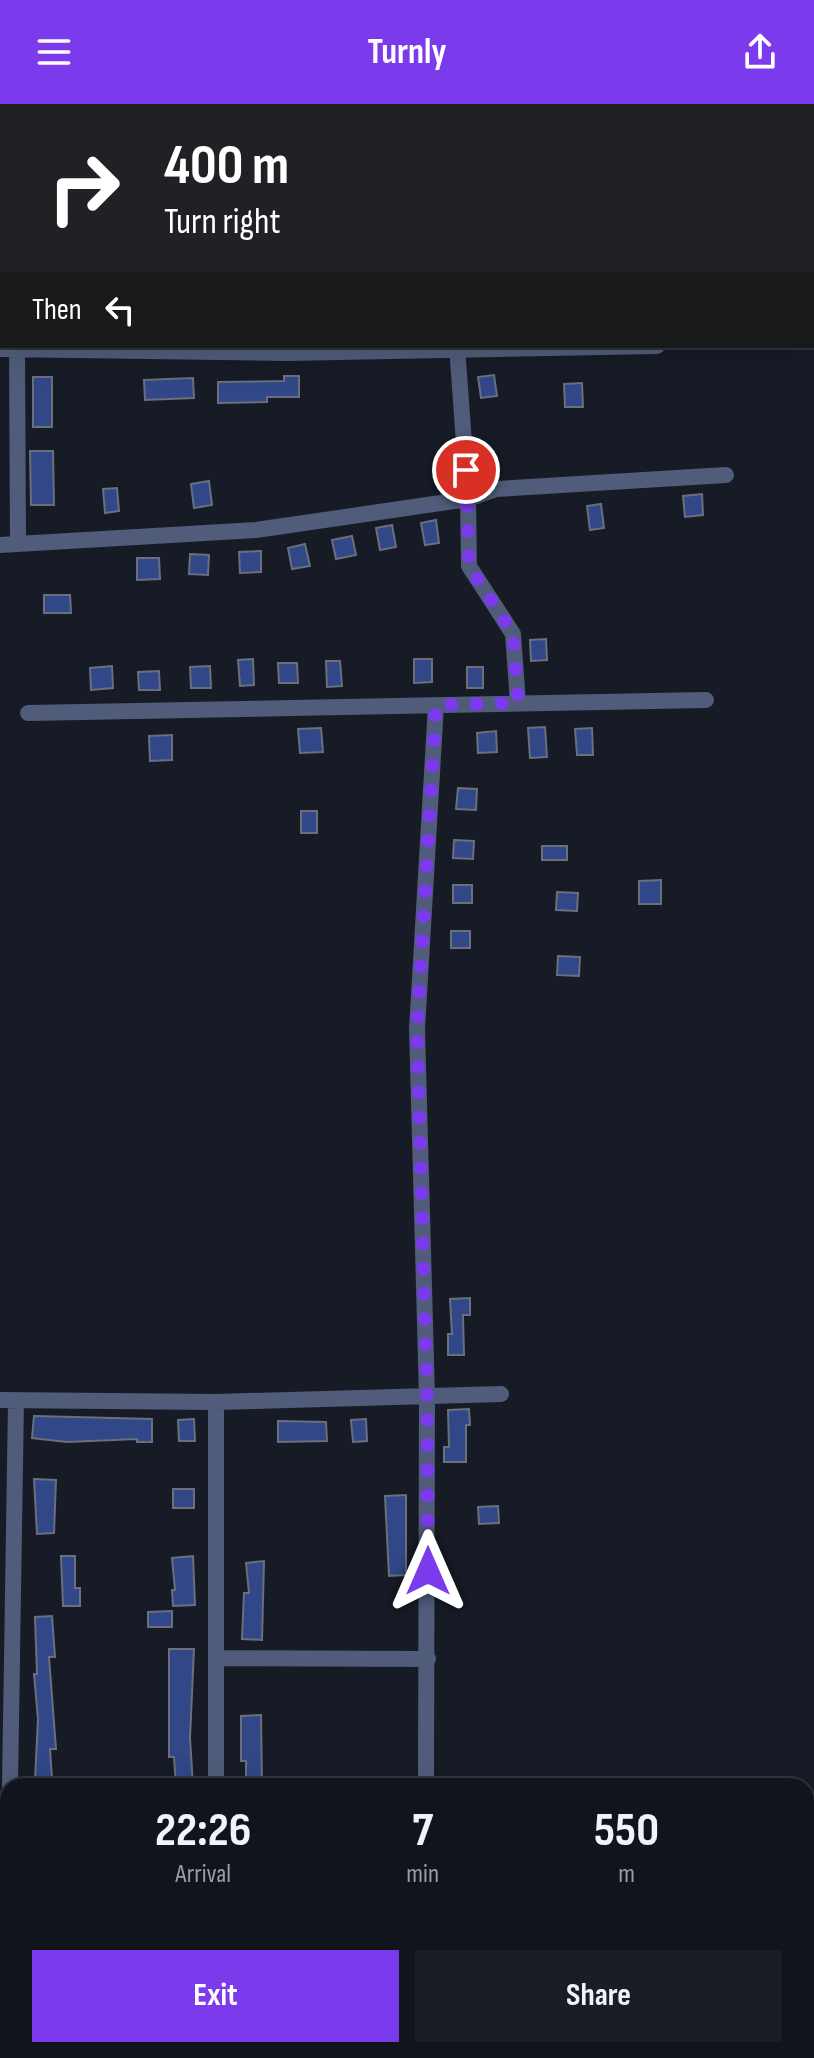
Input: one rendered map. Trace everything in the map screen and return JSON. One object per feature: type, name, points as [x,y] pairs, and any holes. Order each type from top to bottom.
[{"type":"street","points":[[18,542],[11,348],[287,353],[520,348]]},
{"type":"street","points":[[457,349],[468,499],[469,566],[513,634],[518,703]]},
{"type":"street","points":[[0,545],[256,530],[468,499],[496,489],[726,475]]},
{"type":"street","points":[[28,713],[706,700]]},
{"type":"street","points":[[426,1778],[427,1397],[417,1029],[436,705]]},
{"type":"street","points":[[10,1778],[8,1400],[216,1402],[501,1394]]},
{"type":"street","points":[[216,1402],[216,1778]]},
{"type":"street","points":[[217,1658],[428,1659]]},
{"type":"building","points":[[494,375],[497,396],[481,398],[478,377]]},
{"type":"building","points":[[284,376],[299,376],[299,397],[267,397],[267,402],[218,403],[218,382],[284,381]]},
{"type":"building","points":[[33,377],[52,377],[52,427],[33,427]]},
{"type":"building","points":[[193,378],[194,398],[145,400],[144,380]]},
{"type":"building","points":[[582,383],[583,407],[565,407],[564,384]]},
{"type":"building","points":[[30,451],[53,451],[54,505],[31,505]]},
{"type":"building","points":[[209,481],[212,505],[194,508],[191,484]]},
{"type":"building","points":[[117,488],[119,511],[105,513],[103,489]]},
{"type":"building","points":[[702,494],[703,515],[685,517],[683,496]]},
{"type":"building","points":[[601,504],[604,528],[590,530],[587,506]]},
{"type":"building","points":[[436,520],[439,543],[425,545],[421,523]]},
{"type":"building","points":[[392,525],[396,547],[380,550],[376,528]]},
{"type":"building","points":[[352,536],[356,555],[336,559],[332,540]]},
{"type":"building","points":[[305,544],[310,566],[292,569],[288,548]]},
{"type":"building","points":[[261,551],[261,572],[240,573],[239,552]]},
{"type":"building","points":[[190,554],[209,555],[208,575],[189,574]]},
{"type":"building","points":[[137,558],[159,558],[160,579],[137,580]]},
{"type":"building","points":[[44,595],[70,595],[71,613],[44,613]]},
{"type":"building","points":[[546,639],[547,660],[531,661],[530,640]]},
{"type":"building","points":[[253,659],[254,685],[240,686],[238,660]]},
{"type":"building","points":[[414,659],[432,659],[432,682],[414,683]]},
{"type":"building","points":[[326,661],[340,661],[342,686],[327,687]]},
{"type":"building","points":[[278,663],[297,663],[298,683],[279,683]]},
{"type":"building","points":[[112,666],[113,688],[91,690],[90,668]]},
{"type":"building","points":[[210,666],[211,688],[191,688],[190,667]]},
{"type":"building","points":[[467,667],[483,667],[483,688],[467,688]]},
{"type":"building","points":[[159,671],[160,690],[139,690],[138,672]]},
{"type":"building","points":[[545,727],[547,757],[530,758],[528,728]]},
{"type":"building","points":[[321,728],[323,752],[300,753],[298,729]]},
{"type":"building","points":[[592,728],[593,755],[577,755],[575,729]]},
{"type":"building","points":[[496,731],[497,752],[478,753],[477,733]]},
{"type":"building","points":[[172,735],[172,760],[150,761],[149,736]]},
{"type":"building","points":[[458,788],[477,789],[476,810],[456,809]]},
{"type":"building","points":[[301,811],[317,811],[317,833],[301,833]]},
{"type":"building","points":[[454,840],[474,841],[473,859],[453,858]]},
{"type":"building","points":[[542,846],[567,846],[567,860],[542,860]]},
{"type":"building","points":[[661,880],[661,904],[639,904],[639,881]]},
{"type":"building","points":[[453,885],[472,885],[472,903],[453,903]]},
{"type":"building","points":[[557,892],[578,893],[577,911],[556,910]]},
{"type":"building","points":[[451,931],[470,931],[470,948],[451,948]]},
{"type":"building","points":[[558,956],[580,957],[579,976],[557,975]]},
{"type":"building","points":[[470,1298],[470,1315],[463,1315],[464,1355],[448,1355],[448,1334],[452,1334],[450,1299]]},
{"type":"building","points":[[469,1409],[466,1462],[444,1462],[444,1447],[449,1447],[448,1410]]},
{"type":"building","points":[[34,1416],[152,1419],[152,1442],[137,1442],[137,1439],[67,1442],[32,1438]]},
{"type":"building","points":[[194,1419],[195,1441],[179,1441],[178,1420]]},
{"type":"building","points":[[366,1419],[367,1441],[353,1442],[351,1420]]},
{"type":"building","points":[[278,1421],[326,1422],[327,1441],[278,1442]]},
{"type":"building","points":[[34,1479],[56,1480],[54,1533],[37,1534]]},
{"type":"building","points":[[173,1489],[194,1489],[194,1508],[173,1508]]},
{"type":"building","points":[[406,1495],[406,1575],[389,1576],[385,1496]]},
{"type":"building","points":[[498,1506],[499,1523],[479,1524],[478,1507]]},
{"type":"building","points":[[61,1556],[75,1556],[75,1588],[80,1588],[80,1606],[63,1606]]},
{"type":"building","points":[[193,1556],[195,1605],[173,1606],[172,1558]]},
{"type":"building","points":[[264,1561],[262,1640],[242,1639],[244,1593],[249,1593],[246,1563]]},
{"type":"building","points":[[172,1611],[172,1627],[148,1627],[148,1612]]},
{"type":"building","points":[[52,1616],[55,1657],[49,1657],[56,1749],[50,1749],[52,1778],[35,1778],[38,1719],[34,1674],[37,1674],[35,1617]]},
{"type":"building","points":[[169,1649],[194,1649],[190,1738],[192,1778],[175,1778],[174,1757],[169,1757]]},
{"type":"building","points":[[261,1715],[262,1778],[246,1778],[246,1761],[241,1761],[241,1716]]},
{"type":"route","points":[[428,1571],[427,1397],[417,1029],[436,705],[518,703],[513,634],[469,566],[466,470]]}]
